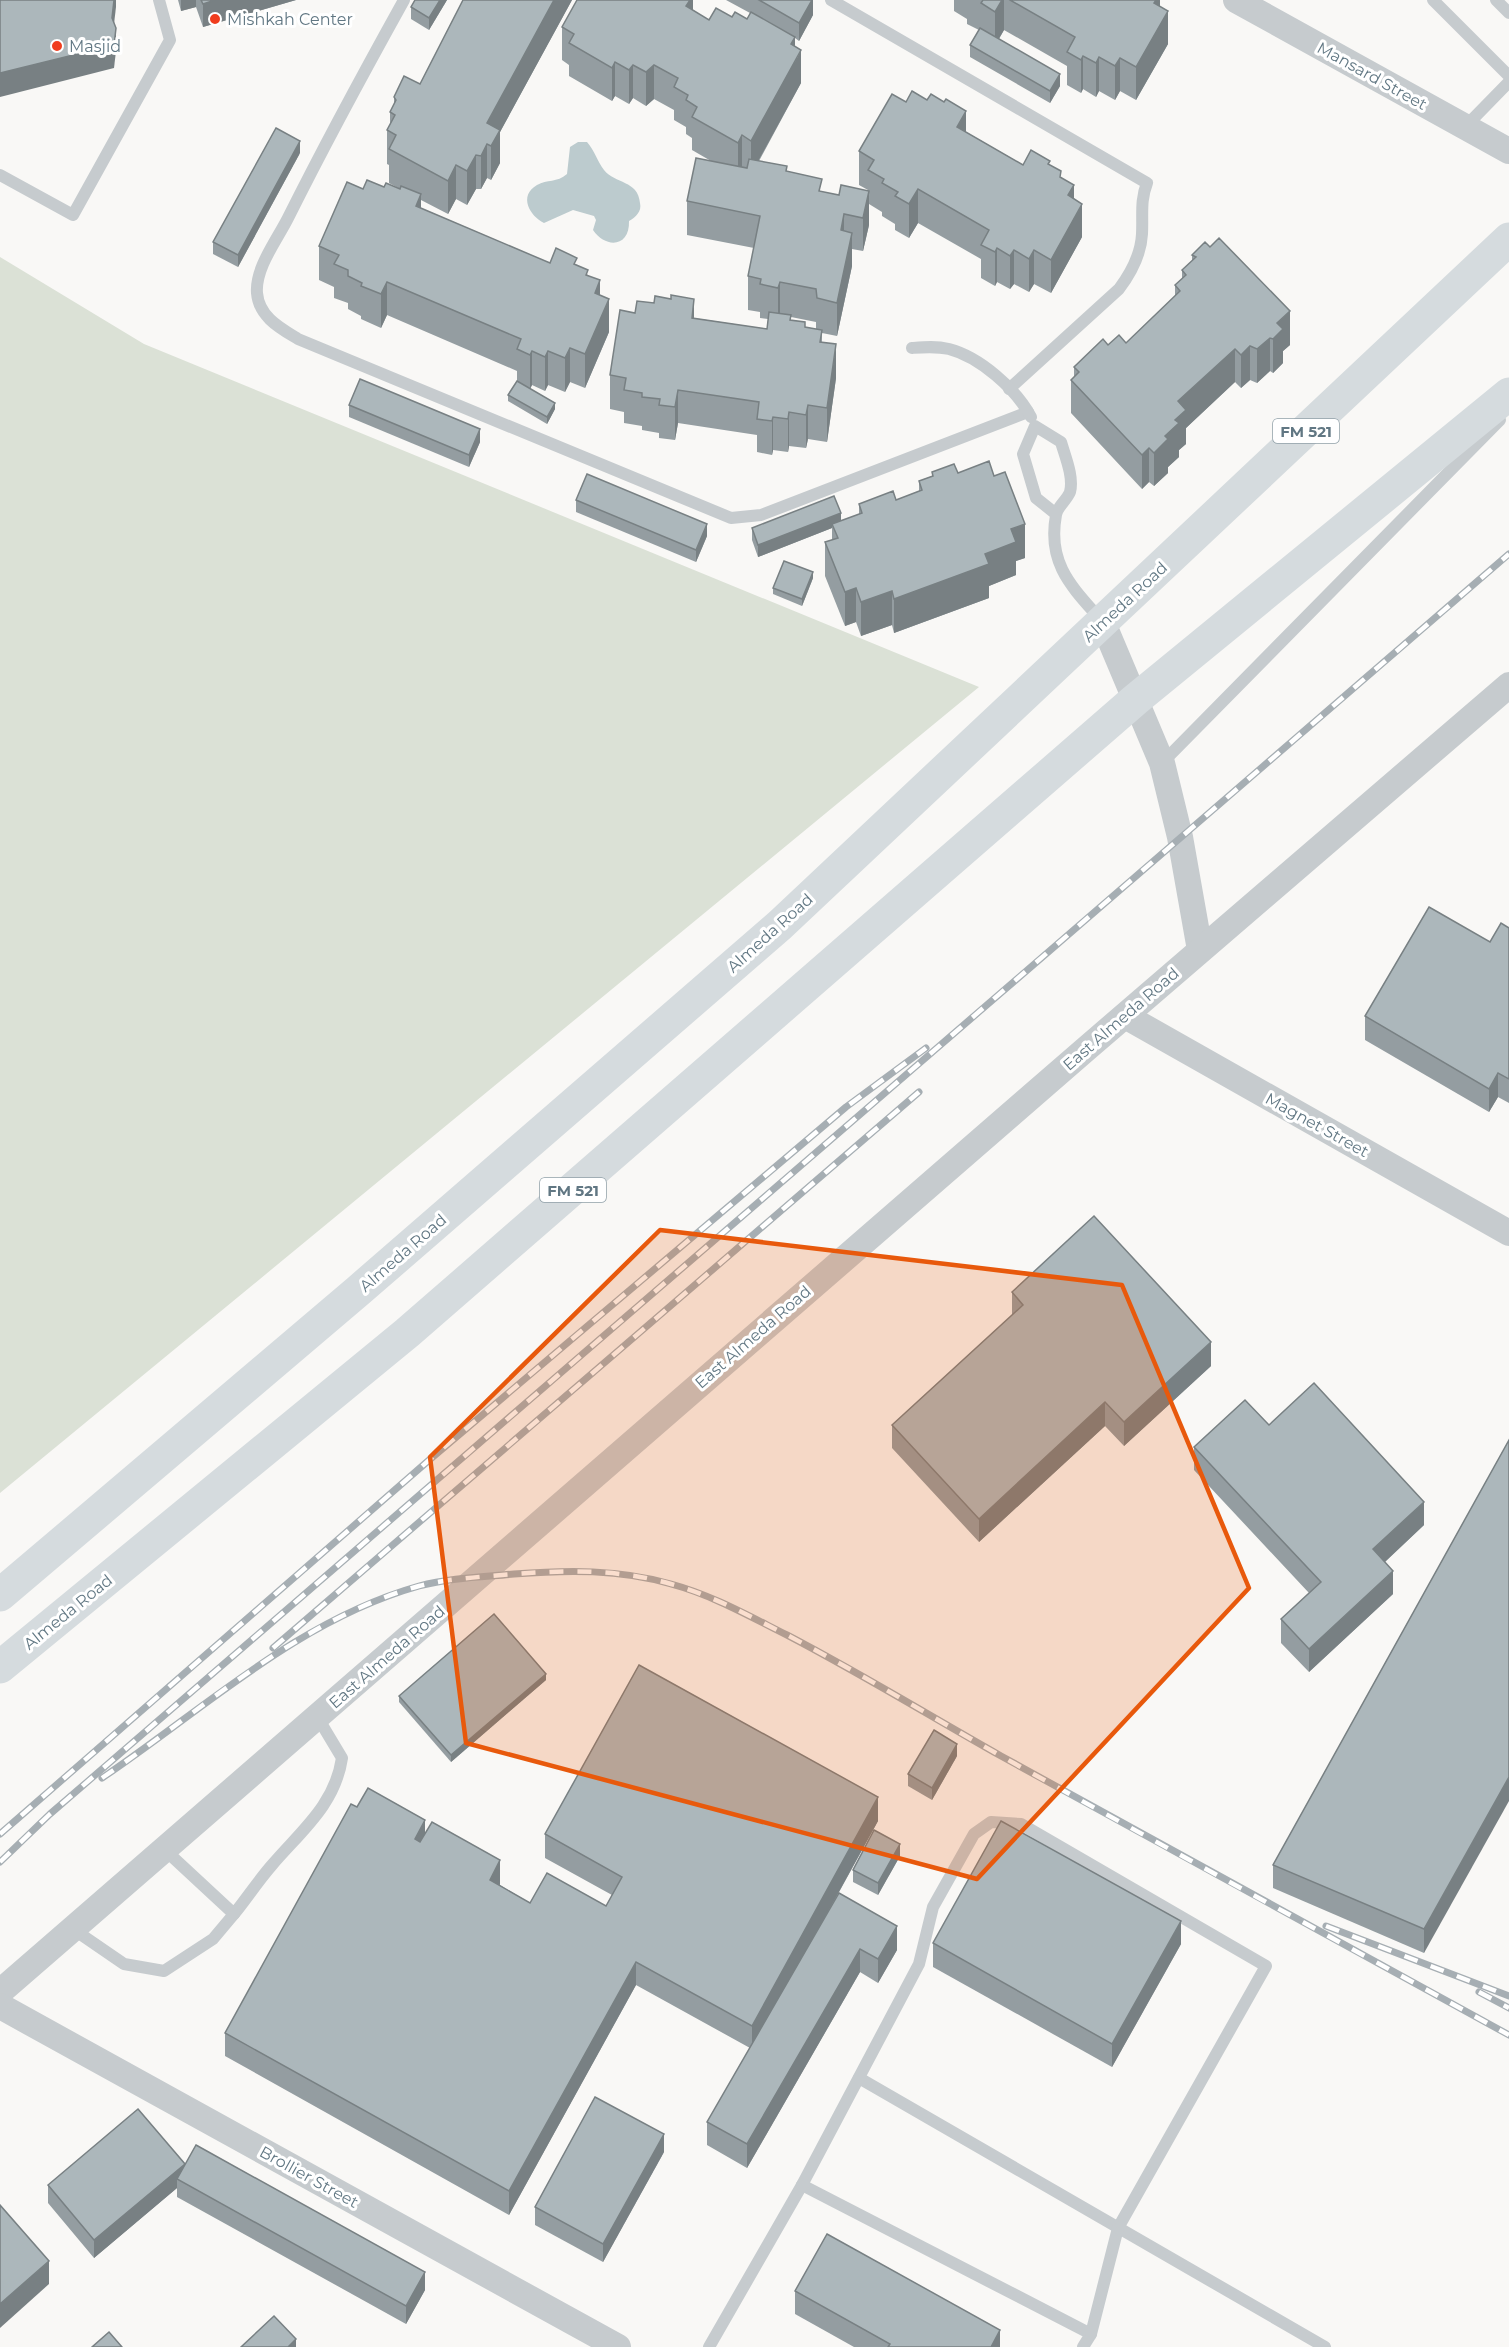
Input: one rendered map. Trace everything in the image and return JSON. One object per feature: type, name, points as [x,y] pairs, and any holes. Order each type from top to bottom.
[{"type":"main road","name":"Almeda Road","points":[[0,1595],[358,1291],[780,926],[1509,239]]},
{"type":"main road","name":"Almeda Road","points":[[0,1667],[407,1332],[1135,700],[1509,394]]},
{"type":"street","name":"Mansard Street","points":[[1236,0],[1509,151]]},
{"type":"street","points":[[1103,623],[1162,763],[1180,837],[1200,950]]},
{"type":"street","name":"East Almeda Road","points":[[0,1992],[1200,950],[1509,685]]},
{"type":"street","name":"Magnet Street","points":[[1125,1016],[1509,1233]]},
{"type":"street","name":"Brollier Street","points":[[0,2006],[618,2347]]},
{"type":"lane","points":[[0,175],[73,215],[170,40],[159,0]]},
{"type":"lane","points":[[404,0],[323,148],[261,272],[257,295],[266,316],[274,325],[309,343],[730,518],[761,515],[1028,412]]},
{"type":"lane","points":[[831,0],[1147,183],[1141,206],[1141,244],[1119,290],[1009,389]]},
{"type":"lane","points":[[1433,0],[1509,76]]},
{"type":"lane","points":[[1496,0],[1509,13]]},
{"type":"lane","points":[[1464,128],[1509,82]]},
{"type":"lane","points":[[912,348],[931,346],[964,355],[1009,389],[1028,412],[1035,426],[1061,442],[1067,461],[1070,493],[1056,514],[1056,554],[1061,571],[1103,623]]},
{"type":"lane","points":[[1162,763],[1509,411]]},
{"type":"lane","points":[[1035,426],[1023,454],[1036,498],[1056,514]]},
{"type":"lane","points":[[74,1929],[124,1964],[164,1971],[213,1939],[270,1868],[326,1804],[339,1780],[342,1758],[318,1718]]},
{"type":"lane","points":[[708,2347],[802,2185],[919,1964],[933,1907],[974,1834],[991,1822],[1021,1824],[1266,1966],[1118,2228],[1091,2334],[1083,2347]]},
{"type":"lane","points":[[165,1850],[234,1914]]},
{"type":"lane","points":[[859,2078],[1325,2347]]},
{"type":"lane","points":[[802,2185],[1091,2334]]},
{"type":"highlighted area","points":[[660,1230],[1122,1285],[1249,1588],[977,1879],[466,1743],[430,1457]]},
{"type":"shaded area","points":[[578,142],[587,142],[604,170],[631,186],[638,196],[639,211],[629,221],[626,236],[621,240],[610,242],[598,236],[593,230],[596,220],[594,216],[573,210],[544,223],[534,216],[528,206],[528,195],[537,185],[560,179],[567,174],[570,147]]},
{"type":"shaded area","points":[[0,257],[144,344],[979,687],[0,1493]]},
{"type":"building","name":"Masjid","points":[[0,0],[114,0],[112,18],[116,28],[114,45],[0,73]]},
{"type":"building","points":[[201,0],[215,0],[203,4]]},
{"type":"building","points":[[415,0],[440,0],[429,18],[411,7]]},
{"type":"building","points":[[463,0],[554,0],[487,123],[500,130],[491,146],[487,144],[481,156],[476,155],[467,171],[456,165],[448,181],[389,149],[396,135],[387,130],[395,115],[390,112],[396,100],[394,97],[404,76],[420,84]]},
{"type":"building","points":[[577,0],[690,0],[686,6],[709,20],[716,8],[732,17],[735,12],[747,19],[751,12],[795,37],[791,44],[801,50],[751,141],[742,135],[738,143],[692,117],[697,107],[686,100],[688,95],[674,87],[678,78],[654,65],[646,72],[633,65],[629,70],[615,62],[612,68],[569,43],[574,34],[562,27]]},
{"type":"building","points":[[759,0],[812,0],[799,23]]},
{"type":"building","points":[[983,0],[1002,0],[995,12],[981,3]]},
{"type":"building","points":[[1010,0],[1156,0],[1154,3],[1168,11],[1136,67],[1120,58],[1115,66],[1099,57],[1096,63],[1083,56],[1081,60],[1067,52],[1075,37]]},
{"type":"building","points":[[980,28],[1060,74],[1050,91],[970,45]]},
{"type":"building","points":[[912,91],[927,100],[931,94],[944,102],[946,99],[966,111],[957,127],[1023,165],[1031,150],[1050,161],[1048,164],[1061,171],[1060,177],[1074,185],[1068,195],[1082,204],[1051,260],[1034,250],[1029,259],[1014,250],[1010,256],[997,248],[995,252],[981,245],[989,230],[918,189],[909,204],[895,196],[898,192],[882,183],[884,179],[868,170],[874,160],[859,151],[892,94],[906,102]]},
{"type":"building","points":[[276,128],[300,141],[238,255],[213,242]]},
{"type":"building","points":[[696,158],[747,168],[749,159],[787,166],[786,171],[822,179],[819,191],[839,195],[841,185],[869,191],[863,218],[844,214],[841,230],[852,233],[837,303],[817,298],[816,289],[780,282],[778,288],[760,284],[761,279],[748,276],[760,216],[687,201]]},
{"type":"building","points":[[367,180],[384,187],[386,183],[400,189],[401,186],[421,194],[416,206],[550,263],[556,248],[577,258],[574,264],[588,270],[586,275],[600,280],[595,293],[609,299],[585,354],[570,348],[565,358],[548,351],[545,357],[532,351],[530,355],[517,349],[521,339],[387,282],[381,294],[361,286],[362,283],[348,276],[348,270],[334,264],[339,255],[319,246],[347,182],[363,189]]},
{"type":"building","points":[[1219,238],[1290,311],[1277,323],[1283,329],[1273,339],[1270,338],[1257,349],[1250,346],[1241,355],[1235,349],[1178,401],[1186,410],[1175,420],[1179,423],[1165,436],[1168,439],[1154,453],[1149,448],[1142,455],[1071,380],[1079,372],[1074,367],[1103,339],[1108,345],[1119,335],[1126,343],[1180,291],[1175,285],[1186,275],[1182,270],[1196,257],[1192,255],[1205,242],[1210,247]]},
{"type":"building","points":[[671,295],[694,299],[692,318],[767,329],[769,312],[791,315],[790,320],[805,322],[805,327],[822,330],[820,342],[836,344],[827,408],[808,405],[806,415],[789,412],[788,419],[773,417],[772,421],[757,419],[759,402],[678,390],[675,407],[659,405],[660,399],[642,397],[642,393],[624,390],[626,378],[610,375],[620,310],[635,313],[637,301],[654,303],[655,296],[671,299]]},
{"type":"building","points":[[360,379],[480,429],[469,455],[349,405]]},
{"type":"building","points":[[517,381],[555,403],[547,417],[508,395]]},
{"type":"building","points":[[989,461],[994,476],[1005,472],[1025,524],[1011,529],[1016,542],[985,554],[989,564],[894,599],[892,591],[861,602],[856,588],[845,592],[825,542],[838,538],[832,524],[862,513],[859,504],[893,491],[896,500],[922,490],[919,481],[933,476],[932,472],[954,464],[958,473]]},
{"type":"building","points":[[587,474],[707,524],[696,550],[576,500]]},
{"type":"building","points":[[834,496],[841,513],[758,545],[752,528]]},
{"type":"building","points":[[784,561],[813,572],[802,599],[773,588]]},
{"type":"building","points":[[1429,907],[1490,942],[1501,923],[1509,928],[1509,1079],[1498,1073],[1489,1089],[1365,1016]]},
{"type":"building","points":[[1094,1216],[1211,1342],[1124,1422],[1105,1402],[979,1519],[892,1425],[1023,1305],[1012,1292]]},
{"type":"building","points":[[1314,1383],[1424,1502],[1373,1549],[1393,1571],[1309,1649],[1281,1619],[1321,1582],[1194,1447],[1245,1400],[1269,1425]]},
{"type":"building","points":[[1509,1440],[1509,1777],[1424,1929],[1273,1865]]},
{"type":"building","points":[[494,1614],[546,1674],[451,1755],[399,1696]]},
{"type":"building","points":[[639,1665],[878,1797],[752,2026],[636,1962],[509,2191],[225,2033],[351,1804],[357,1807],[368,1788],[425,1820],[415,1839],[420,1842],[432,1822],[500,1860],[490,1880],[530,1903],[547,1873],[606,1906],[622,1877],[545,1834]]},
{"type":"building","points":[[934,1730],[957,1744],[932,1788],[908,1774]]},
{"type":"building","points":[[1001,1821],[1181,1921],[1112,2044],[933,1943]]},
{"type":"building","points":[[874,1830],[900,1844],[878,1883],[853,1870]]},
{"type":"building","points":[[839,1893],[897,1926],[878,1959],[860,1949],[747,2144],[707,2122]]},
{"type":"building","points":[[595,2097],[664,2134],[603,2244],[535,2207]]},
{"type":"building","points":[[138,2109],[185,2164],[94,2240],[48,2185]]},
{"type":"building","points":[[196,2145],[425,2272],[406,2306],[177,2179]]},
{"type":"building","points":[[0,2205],[49,2261],[0,2304]]},
{"type":"building","points":[[827,2234],[1000,2330],[991,2347],[888,2347],[890,2344],[795,2291]]},
{"type":"building","points":[[274,2316],[296,2339],[288,2347],[241,2347]]},
{"type":"building","points":[[109,2332],[122,2347],[92,2347]]},
{"type":"railway","points":[[0,1862],[50,1814],[1509,554]]},
{"type":"railway","points":[[0,1834],[428,1461],[846,1107],[926,1048]]},
{"type":"railway","points":[[273,1648],[919,1092]]},
{"type":"railway","points":[[102,1778],[253,1669],[333,1621],[375,1601],[431,1583],[514,1574],[593,1572],[651,1579],[716,1600],[814,1649],[1001,1756],[1509,2035]]},
{"type":"railway","points":[[1326,1926],[1509,1996]]},
{"type":"railway","points":[[1479,1992],[1509,2008]]},
{"type":"place","name":"Mishkah Center","points":[[215,19]]},
{"type":"place","name":"Masjid","points":[[57,46]]}]
